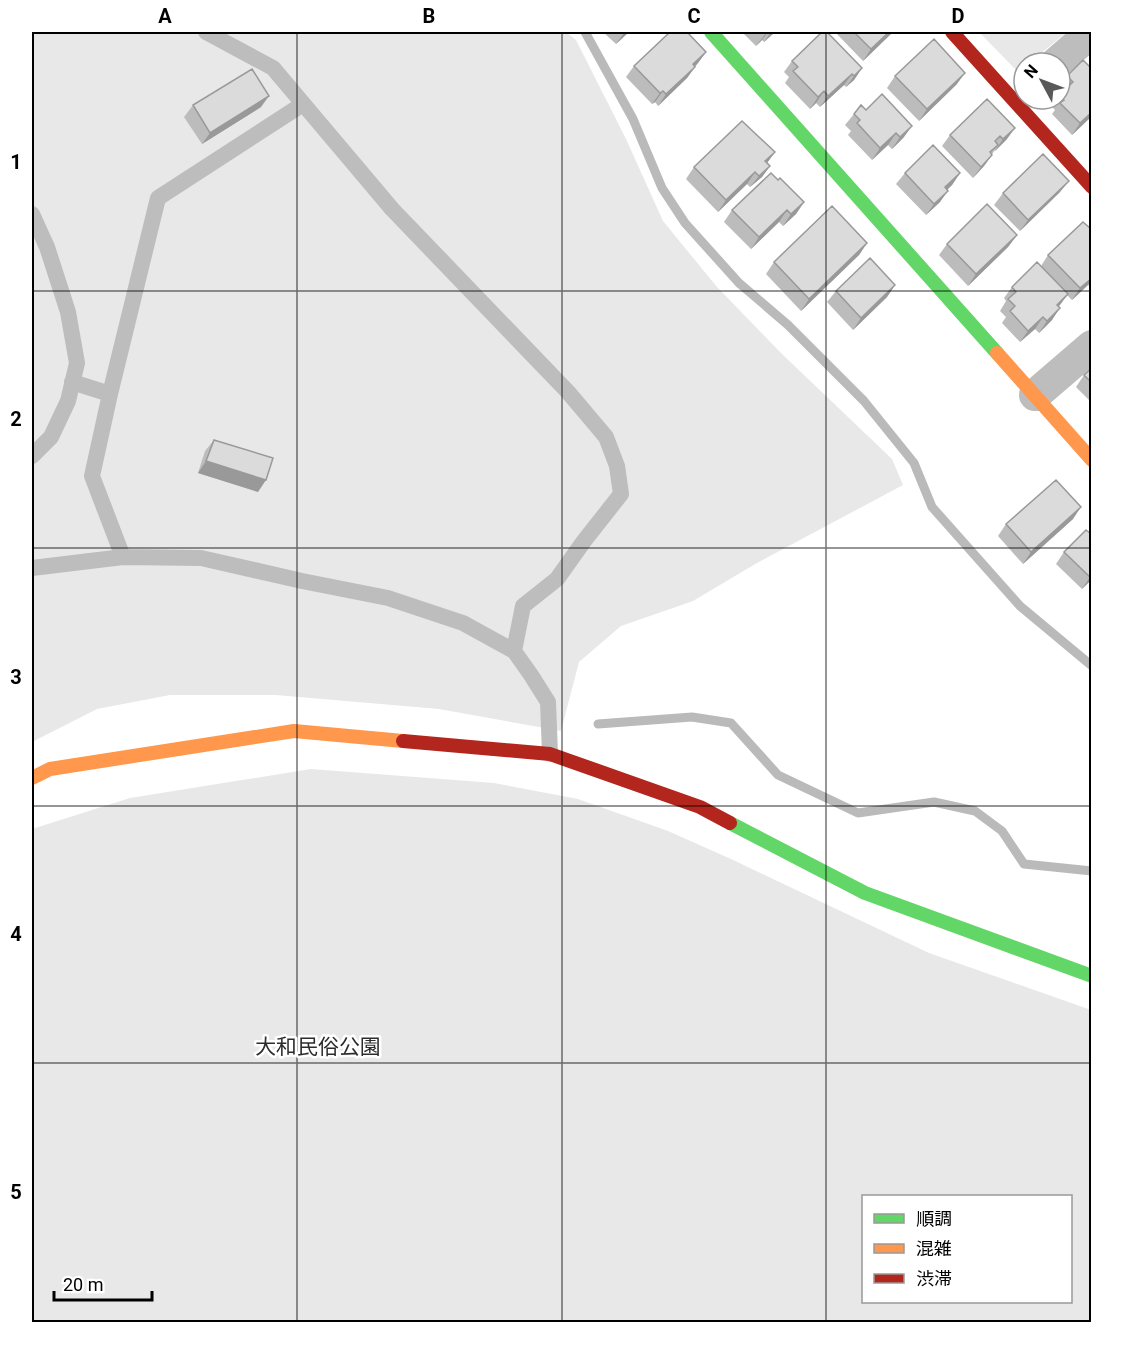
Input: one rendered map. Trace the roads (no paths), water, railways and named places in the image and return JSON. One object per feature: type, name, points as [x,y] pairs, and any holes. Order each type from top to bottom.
[{"type":"street","points":[[711,32],[1092,460]]},
{"type":"street","points":[[952,32],[1012,88]]},
{"type":"street","points":[[1070,51],[1092,32]]},
{"type":"street","points":[[1032,111],[1092,187]]},
{"type":"street","points":[[1035,395],[1092,346]]},
{"type":"street","points":[[32,778],[50,769],[294,731],[550,754],[700,807],[864,893],[1092,976]]},
{"type":"lane","points":[[206,32],[273,68],[392,209],[568,392],[606,437],[617,466],[621,494],[557,579],[523,606],[514,651]]},
{"type":"lane","points":[[123,557],[92,476],[158,198],[303,104]]},
{"type":"lane","points":[[32,214],[47,247],[68,312],[77,363],[68,401],[51,436],[32,456]]},
{"type":"lane","points":[[72,382],[110,394]]},
{"type":"lane","points":[[32,568],[123,557],[201,558],[388,598],[463,623],[514,651],[548,702],[550,754]]},
{"type":"waterway","points":[[585,32],[633,119],[662,188],[685,223],[739,283],[788,325],[864,401],[914,463],[932,507],[1020,606],[1092,666]]},
{"type":"waterway","points":[[598,724],[692,717],[731,723],[778,775],[858,813],[934,802],[975,811],[1002,831],[1024,864],[1092,871]]},
{"type":"park label","name":"大和民俗公園","points":[[318,1047]]}]
